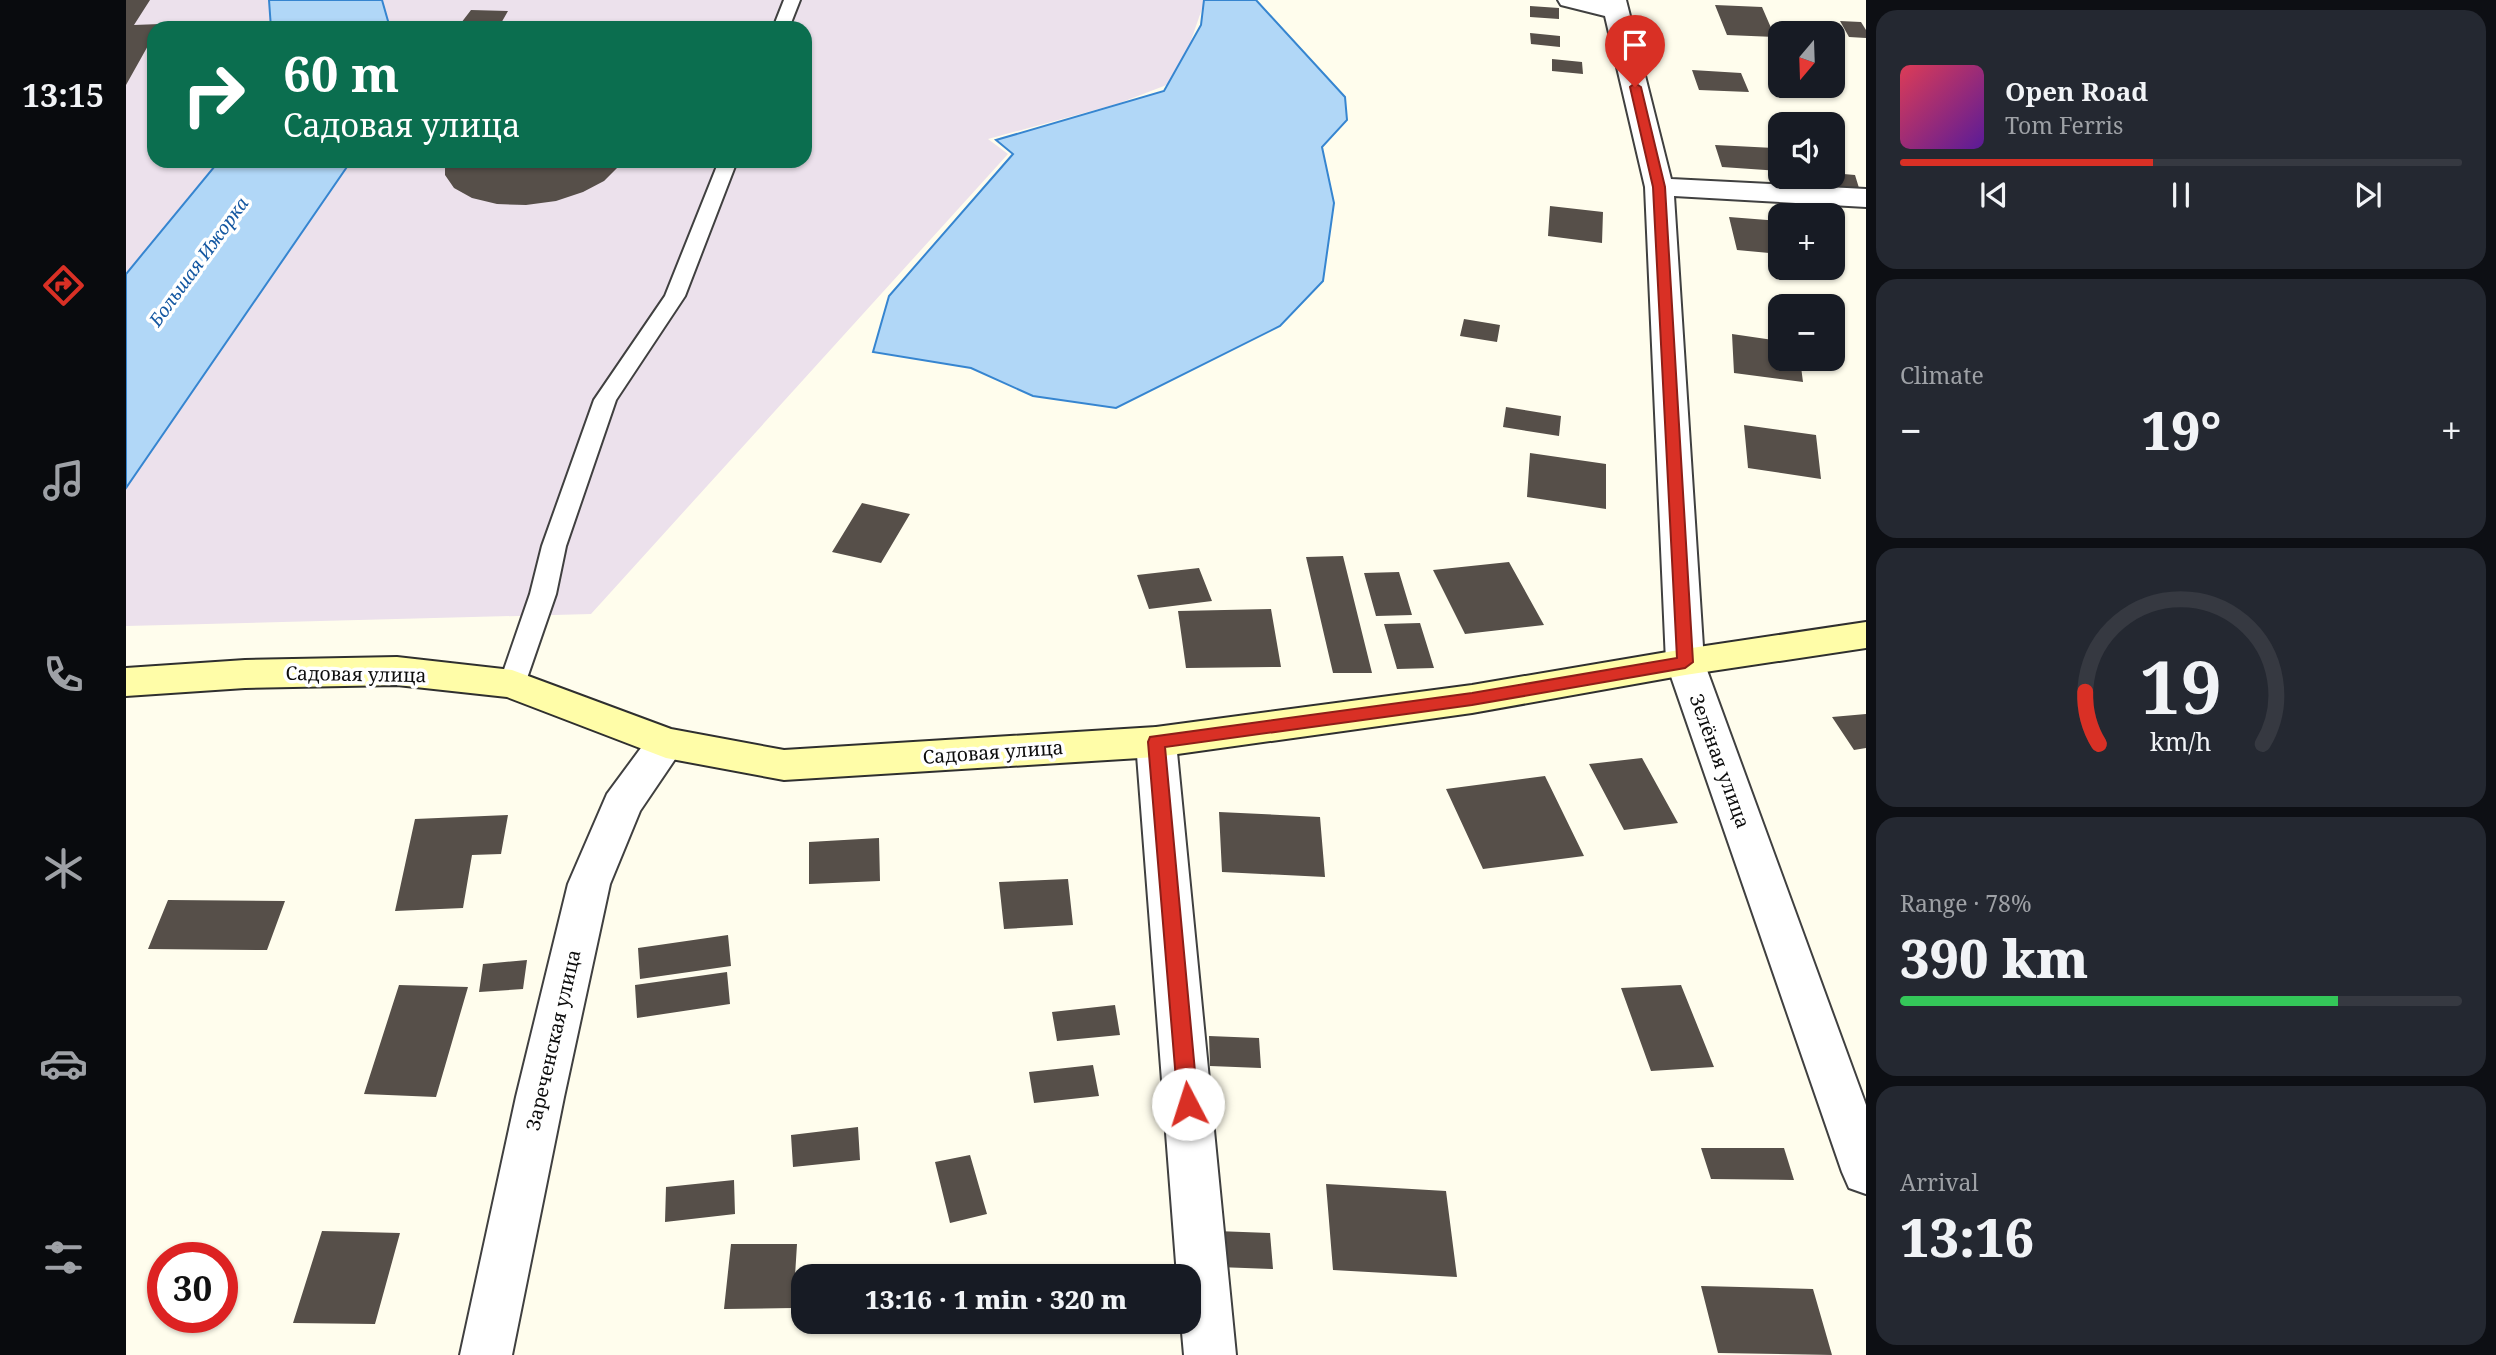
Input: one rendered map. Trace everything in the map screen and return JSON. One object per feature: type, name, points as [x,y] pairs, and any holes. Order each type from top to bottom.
[{"type":"street","points":[[1570,0],[1616,6]]},
{"type":"street","name":"Зелёная улица","points":[[1616,6],[1659,187],[1685,662],[1866,1172]]},
{"type":"street","points":[[1659,187],[1866,198]]},
{"type":"street","name":"Садовая улица","points":[[126,682],[245,674],[397,671],[512,684],[666,743],[784,765],[1156,742],[1472,699],[1685,662],[1866,635]]},
{"type":"street","points":[[1156,742],[1210,1355]]},
{"type":"street","name":"Зареченская улица","points":[[486,1355],[537,1110],[589,884],[622,805],[666,743]]},
{"type":"lane","points":[[784,21],[792,0]]},
{"type":"lane","points":[[512,684],[543,594],[554,545],[605,400],[675,296],[725,168]]},
{"type":"shaded area","points":[[126,0],[1205,0],[1177,81],[1117,104],[988,139],[1008,154],[591,614],[126,626]]},
{"type":"water","points":[[269,0],[382,0],[388,21],[270,21]]},
{"type":"water","points":[[1204,0],[1256,0],[1345,97],[1347,120],[1322,147],[1334,203],[1323,281],[1280,326],[1116,408],[1033,396],[971,368],[873,352],[889,296],[1013,154],[996,140],[1164,91],[1201,25]]},
{"type":"water","name":"Большая Ижорка","points":[[213,168],[346,168],[126,488],[126,274]]},
{"type":"building","points":[[126,0],[150,0],[134,25],[147,24],[147,48],[126,85]]},
{"type":"building","points":[[1715,5],[1762,7],[1768,21],[1768,37],[1727,35]]},
{"type":"building","points":[[1530,6],[1559,8],[1559,19],[1530,17]]},
{"type":"building","points":[[471,10],[508,11],[502,21],[463,21]]},
{"type":"building","points":[[1845,21],[1861,22],[1866,30],[1866,38],[1849,37],[1845,30]]},
{"type":"building","points":[[1530,33],[1560,36],[1560,47],[1531,44]]},
{"type":"building","points":[[1552,59],[1582,62],[1583,74],[1552,71]]},
{"type":"building","points":[[1692,70],[1741,73],[1749,92],[1699,90]]},
{"type":"building","points":[[1715,145],[1768,148],[1768,170],[1722,167]]},
{"type":"building","points":[[445,168],[617,168],[604,181],[583,192],[556,201],[526,205],[497,204],[472,198],[454,188],[445,175]]},
{"type":"building","points":[[1845,174],[1855,175],[1859,188],[1845,187]]},
{"type":"building","points":[[1550,206],[1603,212],[1602,243],[1548,236]]},
{"type":"building","points":[[1729,217],[1768,220],[1768,253],[1737,250]]},
{"type":"building","points":[[1464,319],[1500,325],[1497,342],[1460,336]]},
{"type":"building","points":[[1732,334],[1768,339],[1768,371],[1802,371],[1803,382],[1734,373]]},
{"type":"building","points":[[1506,407],[1561,416],[1559,436],[1503,427]]},
{"type":"building","points":[[1744,425],[1816,435],[1821,479],[1748,468]]},
{"type":"building","points":[[1530,453],[1606,464],[1606,509],[1527,497]]},
{"type":"building","points":[[862,503],[910,514],[881,563],[832,552]]},
{"type":"building","points":[[1343,556],[1372,673],[1333,673],[1306,557]]},
{"type":"building","points":[[1509,562],[1544,625],[1465,634],[1433,570]]},
{"type":"building","points":[[1199,568],[1212,601],[1149,609],[1137,575]]},
{"type":"building","points":[[1399,572],[1412,615],[1376,616],[1364,573]]},
{"type":"building","points":[[1271,609],[1281,667],[1186,668],[1178,611]]},
{"type":"building","points":[[1420,623],[1434,668],[1397,669],[1384,624]]},
{"type":"building","points":[[1866,714],[1866,748],[1854,750],[1832,717]]},
{"type":"building","points":[[1642,758],[1678,823],[1624,830],[1589,764]]},
{"type":"building","points":[[1545,776],[1584,856],[1483,869],[1446,789]]},
{"type":"building","points":[[1219,812],[1320,817],[1325,877],[1222,872]]},
{"type":"building","points":[[508,815],[501,854],[472,855],[463,908],[395,911],[415,819]]},
{"type":"building","points":[[879,838],[880,881],[809,884],[809,842]]},
{"type":"building","points":[[1068,879],[1073,925],[1004,929],[999,882]]},
{"type":"building","points":[[168,900],[285,901],[267,950],[148,949]]},
{"type":"building","points":[[728,935],[731,966],[640,979],[638,948]]},
{"type":"building","points":[[527,960],[523,989],[479,992],[483,964]]},
{"type":"building","points":[[727,972],[730,1004],[637,1018],[635,985]]},
{"type":"building","points":[[399,985],[468,987],[436,1097],[364,1094]]},
{"type":"building","points":[[1681,985],[1714,1067],[1651,1071],[1621,988]]},
{"type":"building","points":[[1115,1005],[1120,1035],[1057,1041],[1052,1012]]},
{"type":"building","points":[[1209,1036],[1259,1038],[1261,1068],[1210,1066]]},
{"type":"building","points":[[1093,1065],[1099,1096],[1034,1103],[1029,1072]]},
{"type":"building","points":[[858,1127],[860,1160],[793,1167],[791,1135]]},
{"type":"building","points":[[1701,1148],[1784,1148],[1794,1180],[1711,1179]]},
{"type":"building","points":[[970,1155],[987,1214],[950,1223],[935,1162]]},
{"type":"building","points":[[734,1180],[735,1214],[665,1222],[666,1187]]},
{"type":"building","points":[[1326,1184],[1446,1191],[1457,1277],[1333,1270]]},
{"type":"building","points":[[322,1231],[400,1233],[375,1324],[293,1323]]},
{"type":"building","points":[[1216,1231],[1270,1233],[1273,1269],[1218,1267]]},
{"type":"building","points":[[731,1244],[797,1244],[796,1264],[791,1264],[791,1308],[724,1309]]},
{"type":"building","points":[[1701,1286],[1813,1289],[1832,1355],[1718,1353]]},
{"type":"route","points":[[1188,1104],[1156,742],[1472,699],[1685,662],[1659,187],[1635,87]]}]
